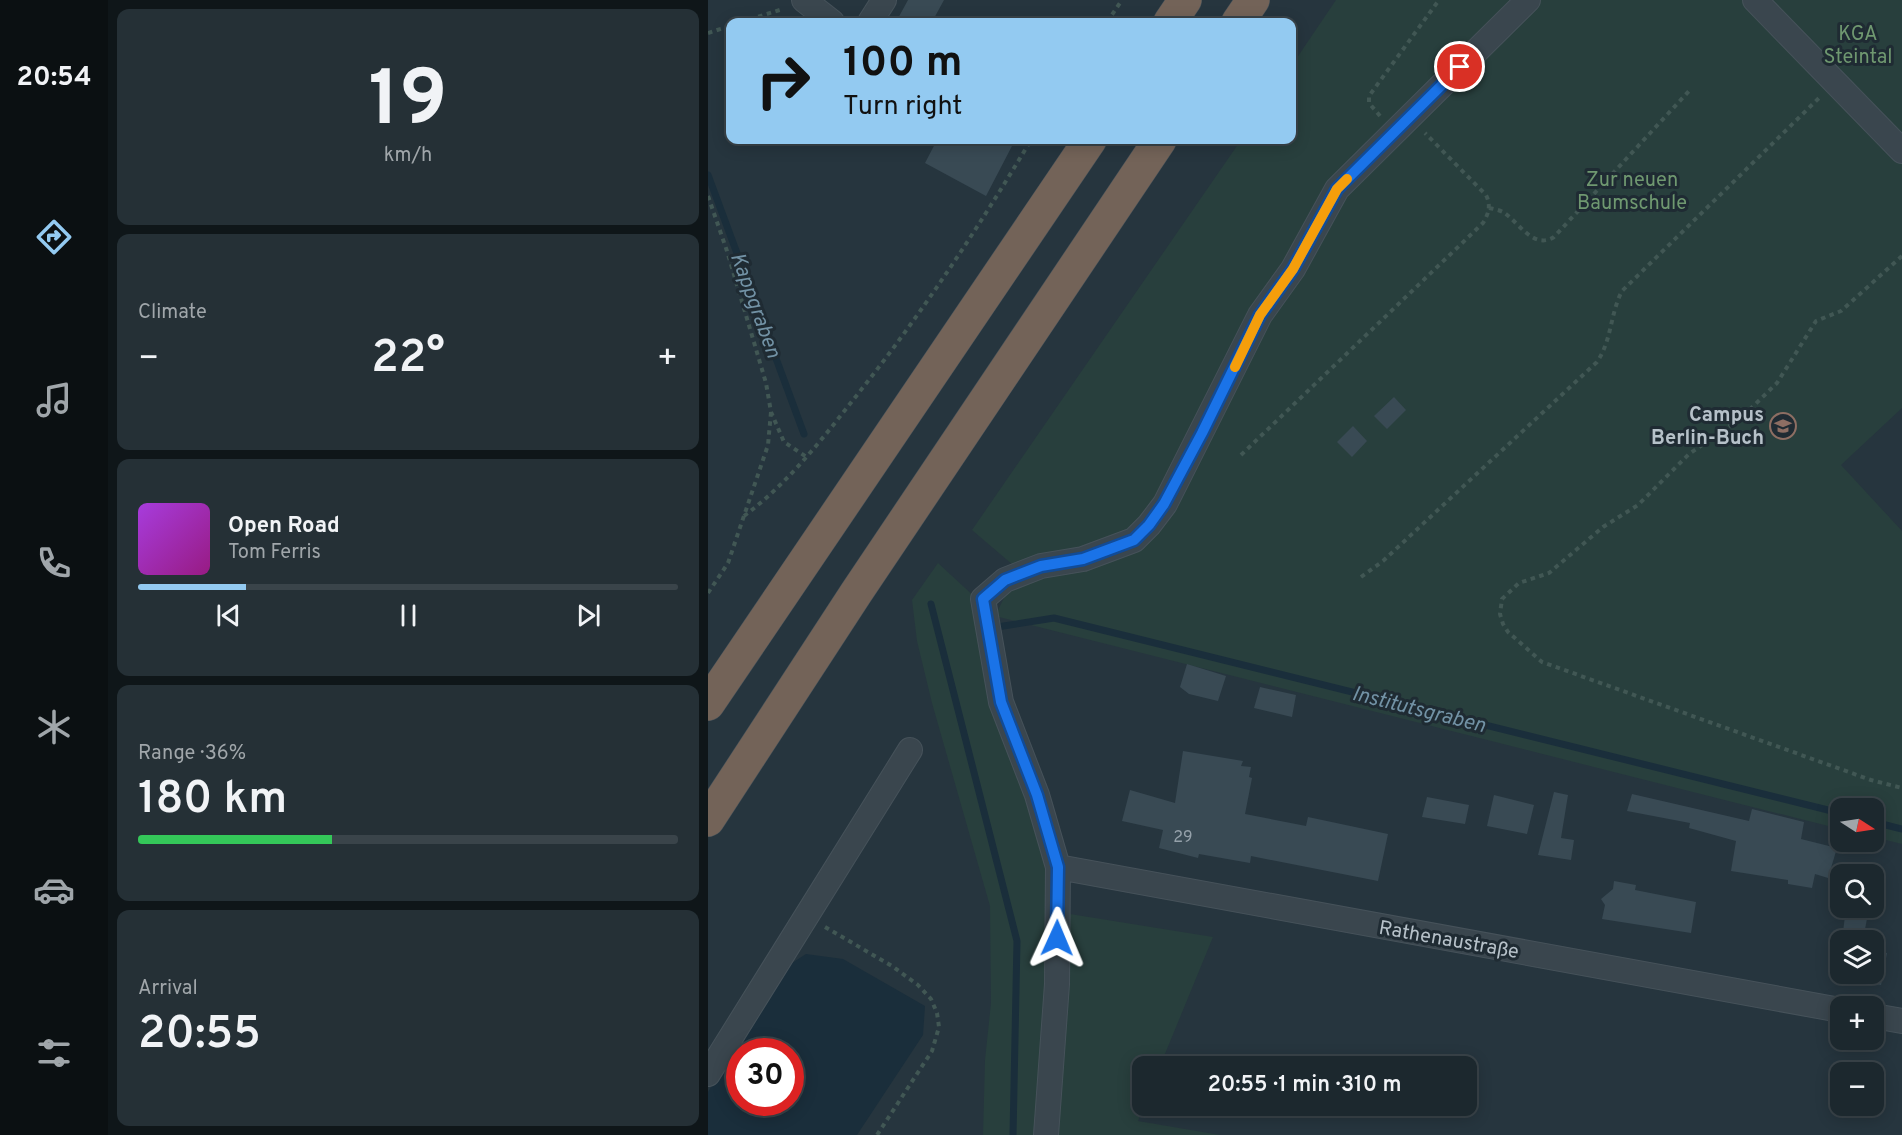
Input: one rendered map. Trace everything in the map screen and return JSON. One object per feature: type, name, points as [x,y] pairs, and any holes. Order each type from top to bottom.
[{"type":"highway","points":[[1173,18],[1185,0]]},
{"type":"highway","points":[[1241,18],[1253,0]]},
{"type":"highway","points":[[708,704],[1087,144]]},
{"type":"highway","points":[[708,820],[856,593],[1157,144]]},
{"type":"street","points":[[873,18],[884,0]]},
{"type":"street","points":[[1046,1135],[1057,984],[1058,867],[1037,795],[1001,702],[983,599],[1005,580],[1041,566],[1083,559],[1134,540],[1149,525],[1181,474],[1260,315],[1293,269],[1337,189],[1528,0]]},
{"type":"street","points":[[1755,0],[1902,152]]},
{"type":"street","points":[[805,1],[827,18]]},
{"type":"street","points":[[708,1074],[910,750]]},
{"type":"street","name":"Rathenaustraße","points":[[1058,867],[1830,1008]]},
{"type":"street","points":[[1884,1018],[1902,1021]]},
{"type":"path","points":[[1110,18],[1122,0]]},
{"type":"path","points":[[1241,455],[1483,223],[1490,208],[1486,195],[1402,125],[1372,109],[1369,103],[1369,96],[1439,0]]},
{"type":"path","points":[[753,18],[805,1]]},
{"type":"path","points":[[708,33],[726,27]]},
{"type":"path","points":[[1361,577],[1383,561],[1597,362],[1609,340],[1615,304],[1622,291],[1836,82]]},
{"type":"path","points":[[1490,208],[1502,211],[1534,238],[1548,241],[1689,91]]},
{"type":"path","points":[[744,516],[759,505],[808,458],[888,357],[985,217],[1028,144]]},
{"type":"path","points":[[708,196],[763,372],[771,412],[784,442],[808,458]]},
{"type":"path","points":[[1902,256],[1841,311],[1816,321],[1777,383],[1740,419],[1689,454],[1638,505],[1603,527],[1549,573],[1519,583],[1502,599],[1500,614],[1508,632],[1542,662],[1871,780],[1902,788]]},
{"type":"path","points":[[708,593],[728,563],[768,445],[771,412]]},
{"type":"path","points":[[807,916],[892,966],[918,985],[932,999],[937,1013],[939,1028],[932,1051],[877,1135]]},
{"type":"green space","points":[[1336,0],[1902,0],[1902,408],[1841,465],[1902,531],[1902,844],[1884,840],[1884,798],[1830,798],[1830,826],[995,616],[1009,588],[1013,565],[972,530],[1238,144],[1296,144],[1296,59]]},
{"type":"green space","points":[[938,563],[978,600],[1044,837],[1049,877],[1041,1079],[1034,1135],[983,1135],[985,1060],[991,1003],[990,906],[932,703],[917,641],[912,600]]},
{"type":"green space","points":[[1070,914],[1213,937],[1164,1056],[1132,1056],[1132,1116],[1140,1116],[1138,1121],[1220,1135],[1058,1135]]},
{"type":"water","points":[[806,954],[843,959],[925,1006],[923,1035],[857,1135],[708,1135],[708,1092],[726,1062],[726,1116],[804,1116],[804,1038],[740,1038],[781,970]]},
{"type":"building","points":[[908,0],[944,0],[934,18],[898,18]]},
{"type":"building","points":[[935,144],[1008,144],[1012,146],[986,196],[925,163]]},
{"type":"building","points":[[1394,397],[1406,410],[1387,429],[1374,416]]},
{"type":"building","points":[[1353,426],[1367,441],[1352,457],[1337,442]]},
{"type":"building","points":[[1187,664],[1226,676],[1218,701],[1189,694],[1180,687]]},
{"type":"building","points":[[1260,687],[1296,695],[1292,717],[1254,708]]},
{"type":"building","points":[[1183,751],[1243,761],[1241,766],[1251,767],[1249,777],[1252,778],[1245,814],[1306,826],[1308,817],[1388,834],[1378,881],[1251,856],[1250,863],[1199,854],[1198,858],[1159,848],[1163,830],[1122,821],[1130,790],[1175,803]]},
{"type":"building","points":[[1554,792],[1568,795],[1561,838],[1574,840],[1571,860],[1538,855]]},
{"type":"building","points":[[1632,794],[1749,821],[1752,809],[1804,822],[1801,839],[1830,846],[1830,852],[1836,852],[1832,864],[1830,864],[1828,878],[1815,874],[1812,888],[1788,884],[1788,880],[1731,871],[1736,841],[1689,828],[1690,823],[1627,811]]},
{"type":"building","points":[[1494,795],[1534,805],[1527,834],[1487,826]]},
{"type":"building","points":[[1427,797],[1469,805],[1465,824],[1422,817]]},
{"type":"building","points":[[1614,881],[1636,885],[1635,890],[1696,902],[1691,933],[1602,919],[1605,905],[1601,899],[1613,889]]},
{"type":"building","points":[[1845,918],[1867,918],[1865,930],[1843,930]]},
{"type":"building","points":[[1884,953],[1887,953],[1884,969]]},
{"type":"waterway","name":"Kappgraben","points":[[708,175],[804,434]]},
{"type":"waterway","points":[[931,604],[1017,941],[1013,1135]]},
{"type":"waterway","name":"Institutsgraben","points":[[997,627],[1054,618],[1830,811]]},
{"type":"waterway","name":"Institutsgraben","points":[[1884,824],[1902,829]]},
{"type":"slow traffic","points":[[1235,367],[1260,315],[1293,269],[1337,189],[1347,179]]},
{"type":"place","name":"Campus Berlin-Buch","points":[[1783,426]]},
{"type":"route","points":[[1057,938],[1058,867],[1037,795],[1001,702],[983,599],[1005,580],[1041,566],[1083,559],[1134,540],[1149,525],[1164,504],[1202,433],[1260,315],[1293,269],[1337,189],[1460,67]]},
{"type":"park label","name":"KGA Steintal","points":[[1858,44]]},
{"type":"park label","name":"Zur neuen Baumschule","points":[[1632,190]]}]
